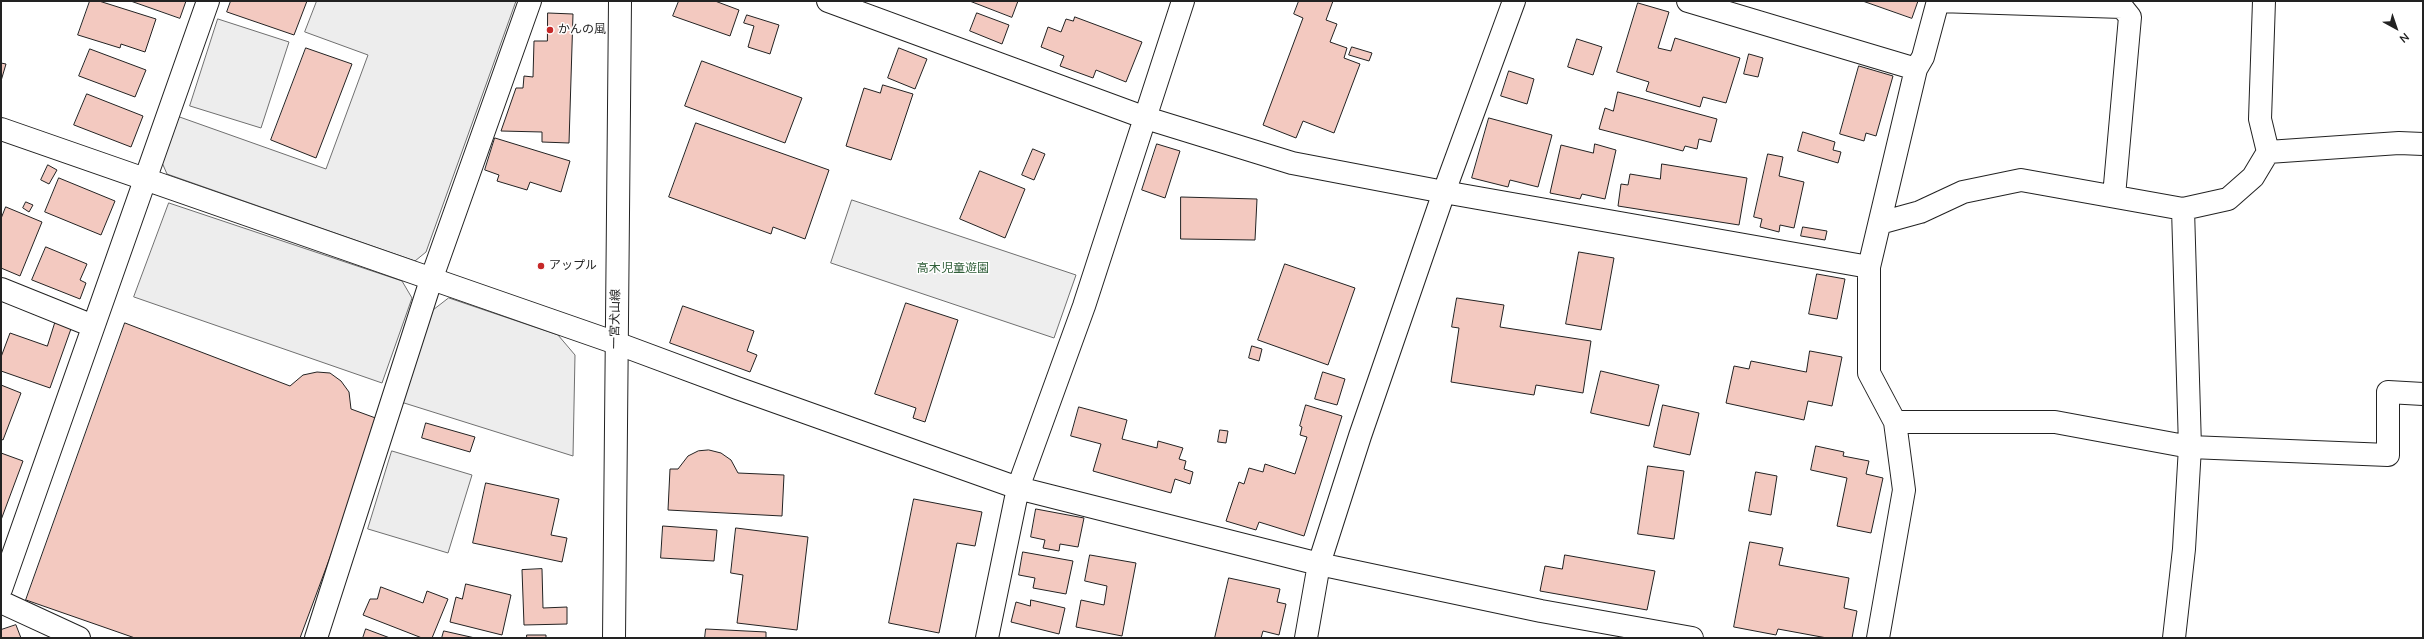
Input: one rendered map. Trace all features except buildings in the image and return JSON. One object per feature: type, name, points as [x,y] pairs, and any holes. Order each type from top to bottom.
[{"type":"street","points":[[1,589],[208,1]]},
{"type":"street","points":[[316,638],[431,280],[530,1]]},
{"type":"street","name":"一宮犬山線","points":[[614,638],[620,1]]},
{"type":"street","points":[[828,1],[854,5],[1146,118],[1292,163],[1444,192],[1869,267]]},
{"type":"street","points":[[987,638],[1018,488],[1084,306],[1183,1]]},
{"type":"street","points":[[1306,638],[1319,564],[1360,436],[1444,192],[1514,1]]},
{"type":"street","points":[[1688,1],[1916,69]]},
{"type":"street","points":[[1878,638],[1904,490],[1895,422],[1869,373],[1869,267],[1916,69],[1923,57],[1938,1],[2122,7],[2130,17],[2114,196]]},
{"type":"street","points":[[1880,223],[1920,212],[1963,192],[2021,180],[2183,209],[2228,199],[2253,177],[2268,152],[2260,119],[2264,1]]},
{"type":"street","points":[[1,129],[145,178],[431,280],[616,342],[744,391],[1018,488],[1319,564],[1541,611],[1692,638]]},
{"type":"street","points":[[2268,152],[2399,143],[2423,144]]},
{"type":"street","points":[[2174,638],[2184,549],[2190,447],[2183,209]]},
{"type":"street","points":[[1,290],[93,326]]},
{"type":"street","points":[[1895,422],[2055,422],[2190,447],[2388,455],[2388,392],[2423,394]]},
{"type":"street","points":[[1,602],[79,638]]},
{"type":"green space","name":"高木児童遊園","points":[[852,200],[1076,275],[1054,338],[831,263]]},
{"type":"shaded area","points":[[317,1],[516,1],[426,252],[415,261],[167,174],[160,158],[174,115],[326,169],[368,55],[305,32]]},
{"type":"shaded area","points":[[218,19],[289,42],[261,128],[190,106]]},
{"type":"shaded area","points":[[169,203],[402,281],[412,298],[382,383],[134,297]]},
{"type":"shaded area","points":[[449,298],[558,335],[575,355],[573,456],[401,402],[432,311]]},
{"type":"shaded area","points":[[392,451],[472,475],[448,553],[368,529]]},
{"type":"place","name":"かんの風","points":[[550,30]]},
{"type":"place","name":"アップル","points":[[541,266]]}]
